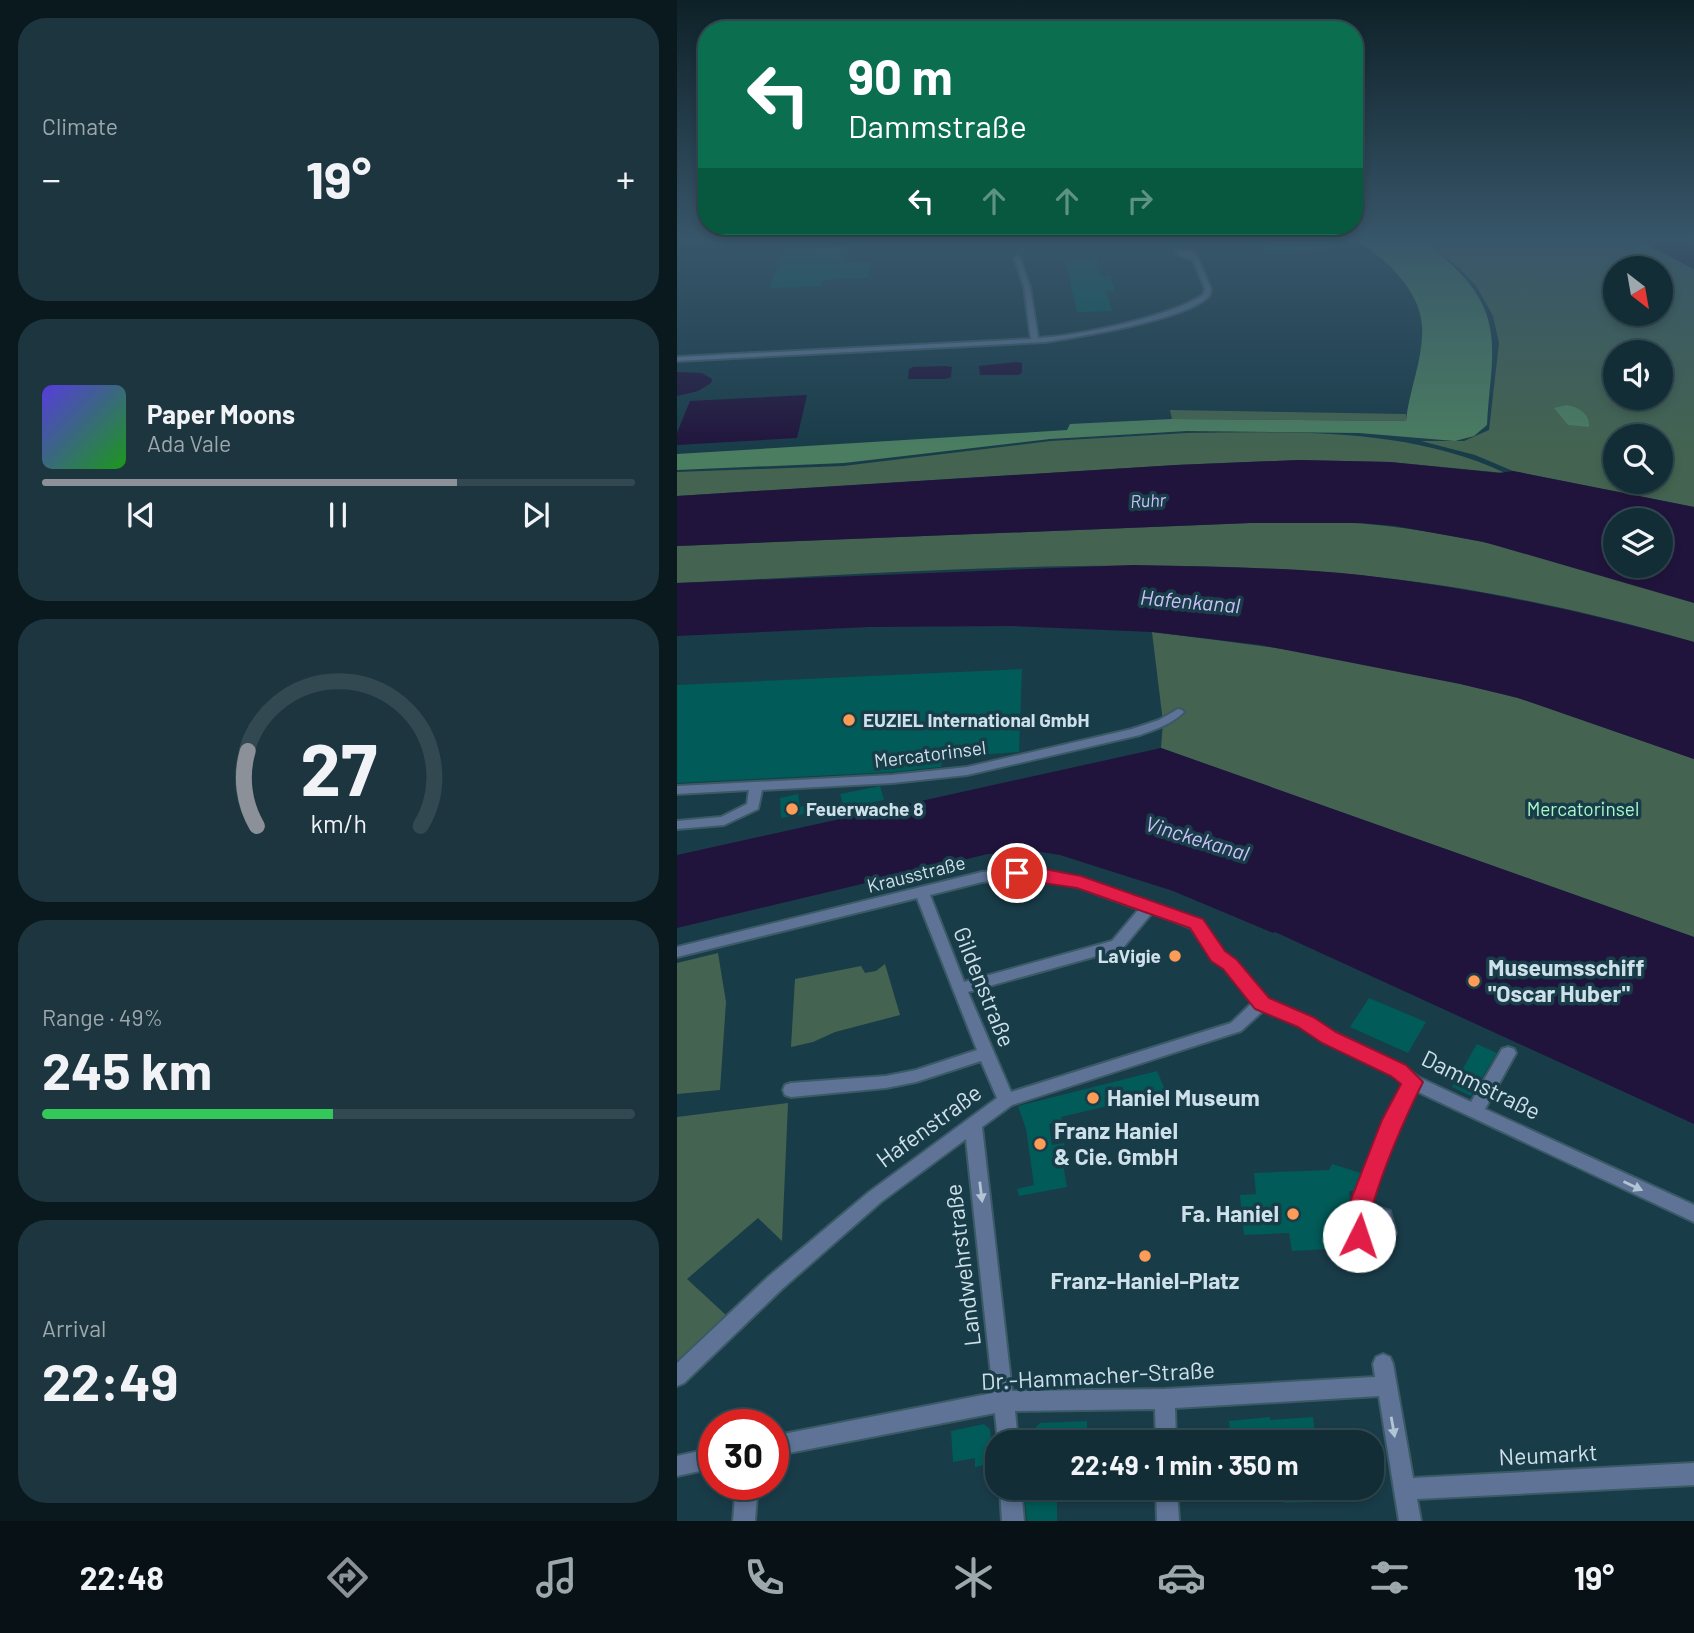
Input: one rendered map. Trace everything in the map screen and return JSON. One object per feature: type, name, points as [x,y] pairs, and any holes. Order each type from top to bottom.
[{"type":"street","points":[[1031,310],[1035,340]]},
{"type":"street","points":[[677,359],[1035,340],[1089,333],[1168,310]]},
{"type":"street","name":"Mercatorinsel","points":[[677,790],[892,779],[966,771],[1136,732],[1163,722],[1178,712]]},
{"type":"street","points":[[677,825],[724,821],[752,806],[756,786]]},
{"type":"street","name":"Krausstraße","points":[[677,952],[982,877],[1039,874],[1081,883],[1197,923],[1218,956],[1230,964],[1257,998]]},
{"type":"street","name":"Gildenstraße","points":[[922,892],[1006,1100]]},
{"type":"street","points":[[959,989],[1117,945],[1149,907]]},
{"type":"street","name":"Dammstraße","points":[[1257,998],[1305,1022],[1329,1038],[1398,1070],[1412,1082],[1693,1215]]},
{"type":"street","name":"Hafenstraße","points":[[677,1376],[775,1283],[875,1196],[1006,1100],[1236,1027],[1257,998]]},
{"type":"street","points":[[791,1090],[886,1082],[916,1076],[986,1053]]},
{"type":"street","points":[[1475,1111],[1508,1053]]},
{"type":"street","points":[[1359,1210],[1393,1120],[1412,1082]]},
{"type":"street","name":"Landwehrstraße","points":[[973,1124],[1007,1430]]},
{"type":"street","points":[[1383,1364],[1410,1521]]},
{"type":"street","name":"Dr.-Hammacher-Straße","points":[[789,1443],[1005,1401],[1165,1399],[1386,1386]]},
{"type":"street","points":[[1165,1399],[1166,1430]]},
{"type":"street","points":[[677,1466],[698,1461]]},
{"type":"street","name":"Neumarkt","points":[[1404,1489],[1694,1474]]},
{"type":"street","points":[[744,1521],[746,1500]]},
{"type":"street","points":[[1012,1500],[1013,1521]]},
{"type":"street","points":[[1167,1500],[1168,1521]]},
{"type":"green space","points":[[1419,310],[1484,310],[1492,340],[1487,425],[1474,436],[1455,441],[1359,433],[1187,431],[1050,439],[844,463],[677,470],[677,454],[1067,430],[1070,424],[1172,419],[1406,421],[1421,350]]},
{"type":"green space","points":[[1490,310],[1603,310],[1603,326],[1673,326],[1673,310],[1694,310],[1694,507],[1629,494],[1673,494],[1673,424],[1603,424],[1603,489],[1513,471],[1475,455],[1421,441],[1464,441],[1489,430],[1499,343]]},
{"type":"green space","points":[[1567,405],[1583,412],[1588,418],[1589,427],[1568,425],[1554,408]]},
{"type":"green space","points":[[1170,410],[1406,414],[1406,421],[1172,419]]},
{"type":"green space","points":[[1187,433],[1308,433],[1389,440],[1468,458],[1505,473],[1390,462],[1299,460],[1176,465],[677,496],[677,472],[843,466],[1051,441]]},
{"type":"green space","points":[[1337,522],[1382,526],[1518,550],[1603,573],[1603,578],[1619,578],[1694,602],[1694,642],[1569,610],[1485,593],[1358,575],[1273,569],[1188,566],[1017,567],[677,583],[677,546],[1250,523]]},
{"type":"green space","name":"Mercatorinsel","points":[[1152,632],[1290,650],[1428,675],[1518,698],[1694,759],[1694,937],[1161,748],[1163,722]]},
{"type":"green space","points":[[718,953],[726,1002],[720,1090],[677,1094],[677,963]]},
{"type":"green space","points":[[885,964],[900,1015],[791,1047],[795,979],[861,966],[865,973],[876,971]]},
{"type":"green space","points":[[788,1103],[782,1241],[758,1218],[687,1279],[727,1316],[677,1361],[677,1117]]},
{"type":"water","points":[[1022,363],[1022,373],[1018,375],[980,375],[979,366]]},
{"type":"water","points":[[913,367],[952,367],[951,377],[946,379],[908,379],[909,369]]},
{"type":"water","points":[[677,372],[702,373],[712,379],[711,383],[698,391],[677,396]]},
{"type":"water","points":[[807,395],[797,438],[677,445],[677,433],[690,401]]},
{"type":"water","name":"Ruhr","points":[[1299,460],[1390,462],[1499,473],[1513,471],[1603,489],[1603,494],[1629,494],[1694,507],[1694,603],[1608,578],[1673,578],[1673,508],[1603,508],[1603,577],[1484,542],[1395,526],[1362,523],[1250,523],[677,546],[677,496],[1176,465]]},
{"type":"water","name":"Hafenkanal","points":[[1133,565],[1304,570],[1403,580],[1529,602],[1694,642],[1694,759],[1518,698],[1261,645],[1152,632],[1012,626],[869,627],[677,636],[677,583]]},
{"type":"water","name":"Vinckekanal","points":[[1161,748],[1694,937],[1694,1124],[1275,932],[1173,891],[1060,855],[1034,851],[988,854],[677,928],[677,855]]},
{"type":"building","points":[[1077,310],[1112,311],[1077,312]]},
{"type":"building","name":"EUZIEL International GmbH","points":[[1022,669],[1019,752],[943,758],[941,767],[893,772],[677,783],[677,685]]},
{"type":"building","points":[[880,786],[884,800],[844,808],[840,794]]},
{"type":"building","name":"Feuerwache 8","points":[[798,794],[800,807],[804,806],[805,814],[781,818],[780,798]]},
{"type":"building","points":[[1369,998],[1426,1022],[1408,1053],[1350,1027]]},
{"type":"building","points":[[1477,1044],[1497,1053],[1471,1096],[1452,1087]]},
{"type":"building","points":[[1157,1071],[1166,1092],[1061,1117],[1062,1120],[1049,1124],[1052,1145],[1064,1143],[1068,1163],[1063,1164],[1067,1187],[1019,1196],[1017,1189],[1034,1185],[1026,1129],[1018,1106]]},
{"type":"building","name":"Fa. Haniel","points":[[1332,1164],[1361,1173],[1355,1191],[1349,1191],[1350,1201],[1344,1207],[1350,1248],[1292,1251],[1289,1233],[1244,1235],[1240,1195],[1256,1194],[1254,1173],[1329,1170]]},
{"type":"building","points":[[1313,1417],[1315,1430],[1230,1430],[1229,1421]]},
{"type":"building","points":[[1087,1421],[1087,1430],[1033,1430],[1040,1423]]},
{"type":"building","points":[[984,1424],[990,1429],[985,1430],[985,1465],[975,1467],[975,1458],[953,1462],[951,1431]]},
{"type":"building","points":[[1057,1500],[1057,1521],[1027,1521],[1025,1502]]},
{"type":"building","points":[[1235,1500],[1268,1500],[1235,1502]]},
{"type":"building","points":[[1284,1500],[1313,1502],[1285,1503]]},
{"type":"place","name":"EUZIEL International GmbH","points":[[849,720]]},
{"type":"place","name":"Feuerwache 8","points":[[792,809]]},
{"type":"place","name":"LaVigie","points":[[1175,956]]},
{"type":"place","name":"Museumsschiff \"Oscar Huber\"","points":[[1474,981]]},
{"type":"place","name":"Haniel Museum","points":[[1093,1098]]},
{"type":"place","name":"Franz Haniel & Cie. GmbH","points":[[1040,1144]]},
{"type":"place","name":"Fa. Haniel","points":[[1293,1214]]},
{"type":"place","name":"Franz-Haniel-Platz","points":[[1145,1256]]},
{"type":"route","points":[[1017,873],[1039,874],[1081,883],[1197,923],[1218,956],[1230,964],[1262,1003],[1398,1070],[1412,1082],[1393,1120],[1359,1210],[1359,1236]]}]
